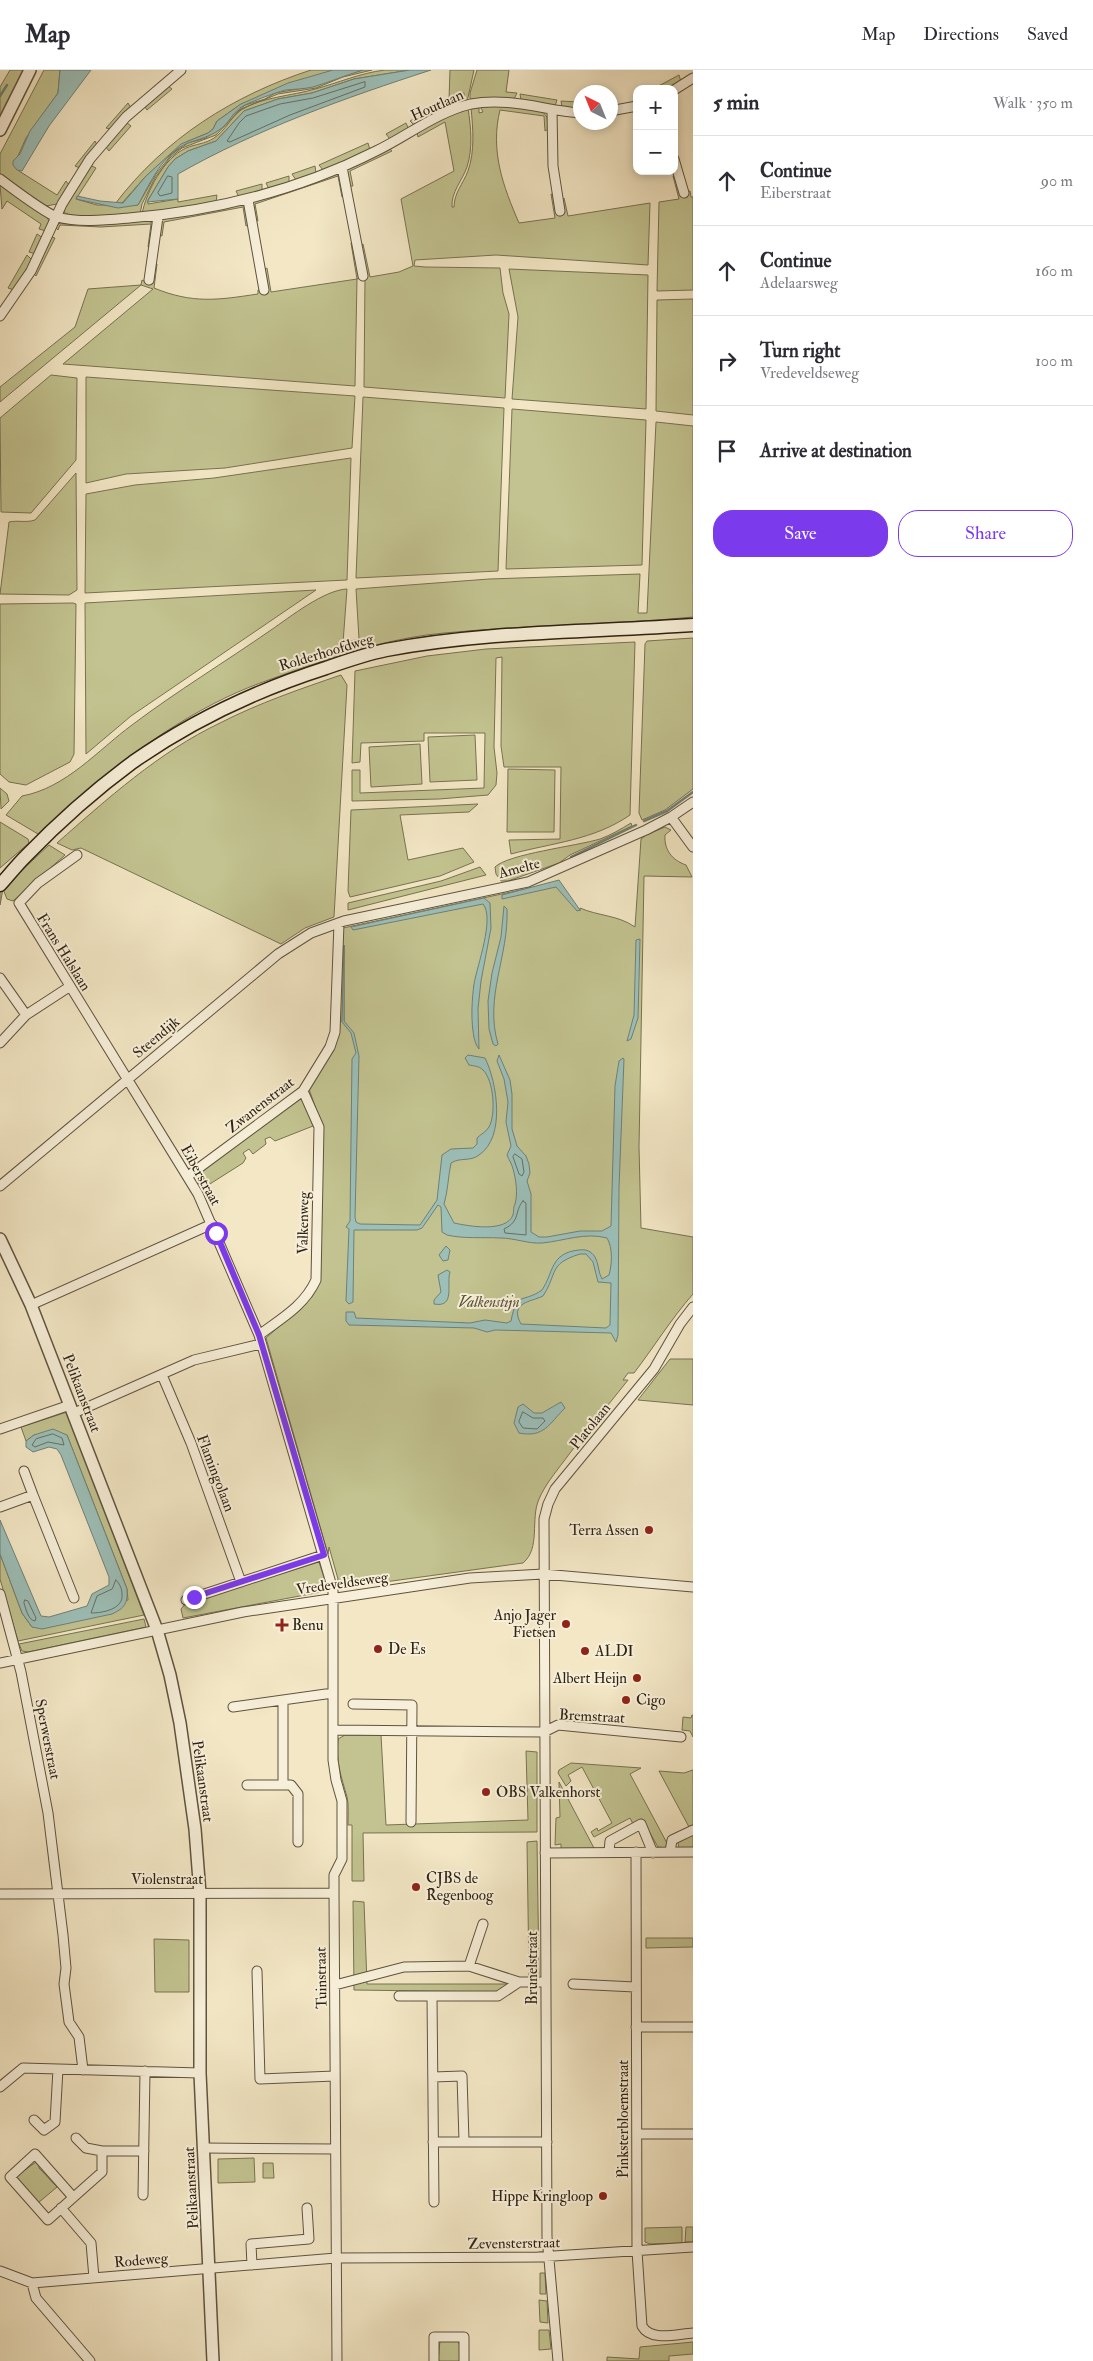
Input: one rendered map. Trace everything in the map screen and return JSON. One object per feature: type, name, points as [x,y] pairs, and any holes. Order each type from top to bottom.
[{"type":"main road","name":"Rolderhoofdweg","points":[[0,885],[24,858],[76,808],[133,762],[194,724],[283,681],[367,655],[417,645],[487,637],[693,625]]},
{"type":"main road","name":"Rolderhoofdweg","points":[[0,873],[24,858]]},
{"type":"street","points":[[0,130],[30,70]]},
{"type":"street","points":[[0,316],[31,271],[74,183],[109,136],[141,102],[181,70]]},
{"type":"street","points":[[678,87],[693,78]]},
{"type":"street","name":"Houtlaan","points":[[56,217],[110,220],[158,217],[248,200],[342,167],[377,151],[442,115],[469,105],[501,102],[573,112]]},
{"type":"street","points":[[618,110],[633,107]]},
{"type":"street","points":[[552,110],[553,166],[560,211]]},
{"type":"street","points":[[342,167],[362,276]]},
{"type":"street","points":[[678,173],[684,193]]},
{"type":"street","points":[[0,180],[56,217]]},
{"type":"street","points":[[248,200],[264,290]]},
{"type":"street","points":[[149,280],[158,217]]},
{"type":"street","name":"Amelte","points":[[339,923],[528,882],[593,855],[671,817],[693,802]]},
{"type":"street","points":[[671,817],[693,847]]},
{"type":"street","name":"Frans Halslaan","points":[[77,855],[38,883],[19,903],[127,1080]]},
{"type":"street","name":"Steendijk","points":[[0,1186],[291,944],[311,933],[339,923]]},
{"type":"street","name":"Zwanenstraat","points":[[188,1176],[303,1091],[334,1039],[339,923]]},
{"type":"street","points":[[0,978],[26,1015]]},
{"type":"street","points":[[0,1043],[26,1015],[69,987]]},
{"type":"street","name":"Eiberstraat","points":[[127,1080],[188,1176],[212,1224],[260,1339],[324,1555]]},
{"type":"street","name":"Valkenweg","points":[[260,1339],[301,1304],[316,1280],[319,1127],[303,1091]]},
{"type":"street","points":[[31,1305],[212,1224]]},
{"type":"street","name":"Pelikaanstraat","points":[[0,1239],[31,1305],[158,1630],[170,1675],[184,1747],[195,1829],[200,1894],[200,2073],[213,2361]]},
{"type":"street","name":"Platolaan","points":[[544,1574],[544,1519],[551,1496],[654,1369],[680,1324],[693,1307]]},
{"type":"street","points":[[0,1430],[72,1409],[162,1375],[194,1360],[260,1339]]},
{"type":"street","name":"Flamingolaan","points":[[162,1375],[191,1443],[242,1582]]},
{"type":"street","points":[[24,1471],[74,1598]]},
{"type":"street","points":[[0,1507],[33,1495]]},
{"type":"street","name":"Vredeveldseweg","points":[[186,1600],[324,1555]]},
{"type":"street","name":"Tuinstraat","points":[[324,1555],[332,1583],[333,1598],[334,1774],[342,1801],[342,1854],[334,1875],[337,2361]]},
{"type":"street","name":"Vredeveldseweg","points":[[0,1663],[243,1612],[470,1578],[544,1574],[693,1588]]},
{"type":"street","name":"Brunelstraat","points":[[544,1574],[547,2256],[558,2361]]},
{"type":"street","name":"Sperwerstraat","points":[[0,1594],[18,1659],[44,1788],[63,1935],[66,1968],[64,1984],[69,2022],[79,2037],[83,2070]]},
{"type":"street","points":[[233,1707],[333,1693]]},
{"type":"street","points":[[283,1700],[283,1784]]},
{"type":"street","points":[[353,1704],[412,1704],[412,1822]]},
{"type":"street","name":"Bremstraat","points":[[334,1730],[544,1732],[558,1726],[681,1737]]},
{"type":"street","points":[[247,1785],[291,1785],[298,1794],[298,1842]]},
{"type":"street","points":[[609,1852],[610,1841],[640,1824],[653,1853]]},
{"type":"street","points":[[670,1852],[672,1840],[693,1830]]},
{"type":"street","name":"Pinksterbloemstraat","points":[[636,1852],[637,2251],[642,2326],[652,2336],[693,2333]]},
{"type":"street","points":[[545,1853],[693,1852]]},
{"type":"street","name":"Violenstraat","points":[[0,1894],[334,1893]]},
{"type":"street","points":[[469,1966],[482,1924]]},
{"type":"street","points":[[335,1985],[404,1967],[469,1966],[519,1982],[546,1982]]},
{"type":"street","points":[[257,1971],[260,2079],[335,2076]]},
{"type":"street","points":[[399,1996],[498,1996],[519,1982]]},
{"type":"street","points":[[573,1984],[635,1987]]},
{"type":"street","points":[[432,1996],[434,2202]]},
{"type":"street","points":[[636,2027],[693,2027]]},
{"type":"street","points":[[0,2088],[23,2068],[200,2073]]},
{"type":"street","points":[[34,2120],[44,2130],[55,2122],[58,2069]]},
{"type":"street","points":[[143,2195],[145,2071]]},
{"type":"street","points":[[434,2077],[462,2076],[464,2141]]},
{"type":"street","points":[[637,2134],[693,2134]]},
{"type":"street","points":[[76,2138],[86,2148],[102,2152],[144,2151]]},
{"type":"street","points":[[433,2142],[546,2142]]},
{"type":"street","points":[[204,2148],[336,2149]]},
{"type":"street","points":[[73,2197],[35,2154],[10,2177],[48,2220],[102,2172],[102,2152]]},
{"type":"street","points":[[61,2208],[91,2243],[94,2278]]},
{"type":"street","points":[[252,2265],[252,2244],[309,2239],[307,2208]]},
{"type":"street","name":"Zevensterstraat","points":[[336,2258],[547,2256],[693,2247]]},
{"type":"street","name":"Rodeweg","points":[[32,2283],[336,2258]]},
{"type":"street","points":[[1,2274],[32,2283],[36,2298],[90,2361]]},
{"type":"street","points":[[434,2361],[434,2337],[464,2336],[464,2361]]},
{"type":"green space","points":[[10,70],[24,70],[0,120],[0,87]]},
{"type":"green space","points":[[44,70],[60,70],[58,93],[26,138],[18,156],[19,171],[57,195],[66,181],[69,185],[57,204],[46,206],[0,175],[0,154]]},
{"type":"green space","points":[[311,70],[333,70],[241,104],[217,121],[213,129],[208,133],[186,142],[146,176],[122,203],[115,204],[156,159],[203,122],[255,92]]},
{"type":"green space","points":[[363,70],[372,70],[343,77],[316,88],[278,94],[241,109],[216,135],[182,148],[170,158],[155,178],[142,204],[140,214],[89,217],[70,215],[64,212],[68,199],[90,165],[96,168],[76,199],[97,205],[138,205],[156,174],[172,154],[188,143],[206,138],[245,105],[265,99],[275,93],[315,86],[339,76]]},
{"type":"green space","points":[[385,70],[410,70],[354,79],[312,93],[278,99],[244,111],[216,141],[188,151],[175,159],[148,200],[148,204],[178,199],[178,202],[217,195],[216,202],[142,214],[147,196],[157,176],[170,159],[186,148],[214,138],[241,110],[267,99],[324,87]]},
{"type":"green space","points":[[450,70],[474,70],[467,102],[464,103],[464,93],[462,93],[461,103],[435,114],[431,109],[449,100]]},
{"type":"green space","points":[[477,70],[509,70],[506,92],[517,93],[514,99],[470,101],[470,93]]},
{"type":"green space","points":[[679,75],[681,82],[676,85],[660,85]]},
{"type":"green space","points":[[167,85],[172,89],[147,110],[144,105]]},
{"type":"green space","points":[[520,94],[557,100],[555,106],[521,100]]},
{"type":"green space","points":[[561,101],[573,102],[573,108],[562,107]]},
{"type":"green space","points":[[128,103],[131,108],[110,129],[106,128]]},
{"type":"green space","points":[[499,105],[542,111],[547,117],[548,129],[545,131],[544,116],[500,110],[497,125],[497,154],[503,182],[519,223],[555,218],[551,194],[555,195],[559,216],[563,215],[561,200],[564,198],[568,216],[650,203],[648,265],[496,255],[415,260],[414,266],[500,268],[503,293],[509,314],[505,398],[364,387],[365,278],[360,246],[363,244],[370,277],[399,272],[413,266],[401,199],[454,171],[445,122],[418,137],[417,132],[447,115],[468,108],[471,130],[470,153],[467,167],[453,196],[452,207],[454,207],[455,197],[468,171],[472,156],[473,131],[471,108],[479,106],[479,113],[483,112],[480,106]]},
{"type":"green space","points":[[427,111],[429,118],[415,126],[410,121]]},
{"type":"green space","points":[[126,122],[131,126],[109,151],[105,146]]},
{"type":"green space","points":[[406,123],[409,130],[390,139],[386,134]]},
{"type":"green space","points":[[95,141],[97,145],[80,168],[75,166]]},
{"type":"green space","points":[[368,143],[370,150],[323,170],[319,165]]},
{"type":"green space","points":[[389,148],[392,151],[350,171],[353,186],[349,186],[347,169]]},
{"type":"green space","points":[[315,166],[316,173],[296,180],[292,174]]},
{"type":"green space","points":[[337,173],[345,195],[342,197],[338,176],[255,204],[258,221],[254,220],[252,203],[254,201]]},
{"type":"green space","points":[[289,176],[289,182],[269,189],[266,183]]},
{"type":"green space","points":[[673,176],[677,177],[682,197],[687,196],[686,193],[690,191],[691,197],[693,197],[693,290],[657,291],[659,202],[679,199]]},
{"type":"green space","points":[[262,184],[262,191],[239,197],[236,191]]},
{"type":"green space","points":[[0,185],[47,216],[49,222],[46,231],[39,229],[41,224],[7,201],[2,209]]},
{"type":"green space","points":[[241,204],[246,208],[249,224],[246,226],[243,207],[164,222],[162,236],[158,235],[161,220],[164,218]]},
{"type":"green space","points":[[148,221],[153,223],[152,246],[148,247],[151,224],[101,227],[60,225],[58,230],[55,227],[61,222],[114,223]]},
{"type":"green space","points":[[37,234],[43,238],[36,254],[29,252]]},
{"type":"green space","points":[[51,237],[55,238],[36,276],[33,273]]},
{"type":"green space","points":[[351,243],[354,244],[361,278],[357,279]]},
{"type":"green space","points":[[27,255],[32,260],[14,290],[8,288]]},
{"type":"green space","points":[[157,264],[154,288],[193,299],[218,299],[258,294],[258,290],[262,290],[263,270],[267,268],[271,292],[357,279],[355,386],[63,364],[153,289],[141,285],[142,280],[146,282],[153,265]]},
{"type":"green space","points":[[509,269],[648,275],[646,409],[512,399],[518,317]]},
{"type":"green space","points":[[141,285],[0,402],[0,387],[75,327],[88,289]]},
{"type":"green space","points":[[693,299],[693,415],[656,411],[657,300]]},
{"type":"green space","points":[[51,375],[77,378],[76,460],[31,513],[1,512],[0,418]]},
{"type":"green space","points":[[86,377],[355,396],[352,448],[225,468],[126,474],[86,483]]},
{"type":"green space","points":[[363,397],[504,408],[498,571],[356,578]]},
{"type":"green space","points":[[512,409],[646,420],[642,565],[506,569]]},
{"type":"green space","points":[[656,422],[693,426],[693,617],[444,633],[360,649],[258,684],[201,710],[151,741],[128,758],[38,834],[6,815],[22,796],[38,792],[67,777],[166,700],[308,605],[328,594],[347,589],[343,643],[359,639],[356,589],[489,579],[640,574],[638,613],[647,613]]},
{"type":"green space","points":[[351,458],[347,580],[85,593],[86,494],[135,485],[214,478]]},
{"type":"green space","points":[[76,473],[77,590],[69,595],[0,594],[9,522],[35,520]]},
{"type":"green space","points":[[316,590],[131,716],[86,754],[85,603]]},
{"type":"green space","points":[[0,604],[76,604],[74,754],[70,762],[26,785],[9,782],[0,774]]},
{"type":"green space","points":[[693,638],[693,789],[665,810],[642,820],[639,813],[645,644],[647,641]]},
{"type":"green space","points":[[635,642],[630,815],[616,823],[572,840],[511,854],[509,840],[560,839],[561,767],[504,767],[501,746],[502,657],[496,658],[494,747],[497,773],[496,785],[488,795],[439,799],[352,801],[352,770],[360,770],[360,793],[484,788],[485,733],[424,733],[424,741],[361,743],[360,762],[352,763],[355,671],[427,656],[486,649]]},
{"type":"green space","points":[[341,675],[347,685],[334,917],[305,928],[281,944],[81,848],[72,850],[57,843],[134,777],[176,748],[235,716],[295,691]]},
{"type":"green space","points":[[475,735],[477,780],[430,782],[428,737]]},
{"type":"green space","points":[[420,744],[422,784],[371,787],[369,747]]},
{"type":"green space","points":[[508,769],[555,770],[554,832],[507,832]]},
{"type":"green space","points":[[0,788],[7,794],[9,801],[1,809]]},
{"type":"green space","points":[[478,804],[469,812],[400,815],[408,860],[463,848],[474,862],[440,876],[350,897],[348,891],[351,810]]},
{"type":"green space","points":[[0,822],[28,839],[29,843],[0,868]]},
{"type":"green space","points":[[631,823],[632,826],[570,855],[559,863],[508,881],[501,881],[496,874],[495,867],[502,862],[528,854],[600,839]]},
{"type":"green space","name":"Valkenstijn","points":[[665,827],[671,830],[665,835],[668,850],[673,857],[686,865],[692,877],[644,876],[639,1147],[641,1228],[693,1237],[693,1294],[634,1373],[628,1373],[623,1380],[628,1380],[579,1440],[547,1484],[536,1507],[532,1549],[523,1563],[341,1588],[337,1582],[338,1579],[329,1547],[328,1554],[266,1338],[312,1297],[320,1281],[322,1126],[309,1089],[328,1059],[337,1039],[343,928],[553,883],[580,911],[580,908],[615,918],[635,927],[641,839]],"holes":[[[344,945],[344,1021],[342,1022]]]},
{"type":"green space","points":[[49,845],[65,855],[13,901],[7,899],[3,889],[0,905],[0,888],[3,888]]},
{"type":"green space","points":[[480,867],[486,875],[348,910],[348,903],[441,881]]},
{"type":"green space","points":[[299,1099],[304,1100],[313,1126],[275,1141],[270,1137],[265,1139],[266,1144],[253,1154],[249,1149],[243,1153],[246,1158],[243,1163],[202,1189],[196,1180],[199,1173]]},
{"type":"green space","points":[[670,1359],[693,1359],[693,1405],[638,1400]]},
{"type":"green space","points":[[67,1412],[144,1615],[18,1641],[0,1579],[0,1554],[22,1613],[32,1627],[128,1600],[127,1589],[67,1435],[34,1435],[26,1441],[21,1427]]},
{"type":"green space","points":[[319,1562],[326,1584],[321,1592],[183,1618],[181,1609],[186,1603]]},
{"type":"green space","points":[[144,1619],[146,1627],[28,1652],[22,1651],[19,1644]]},
{"type":"green space","points":[[692,1715],[693,1737],[690,1731],[682,1730],[683,1717],[691,1718]]},
{"type":"green space","points":[[345,1735],[381,1735],[386,1825],[528,1820],[526,1751],[537,1752],[537,1832],[363,1833],[364,1881],[352,1881],[352,1825],[348,1825],[348,1800],[338,1756],[338,1739]]},
{"type":"green space","points":[[571,1763],[641,1768],[630,1774],[668,1845],[667,1848],[658,1847],[642,1819],[633,1824],[630,1818],[594,1837],[591,1832],[597,1828],[598,1831],[612,1823],[582,1767],[568,1775],[571,1781],[566,1786],[558,1773],[559,1770]]},
{"type":"green space","points":[[693,1770],[693,1825],[689,1827],[659,1771],[684,1773]]},
{"type":"green space","points":[[559,1782],[593,1849],[561,1849],[561,1844],[555,1845],[556,1818],[560,1817]]},
{"type":"green space","points":[[693,1834],[693,1849],[679,1849],[678,1842]]},
{"type":"green space","points":[[537,1841],[539,1976],[529,1976],[527,1842]]},
{"type":"green space","points":[[353,1901],[364,1902],[367,1984],[510,1984],[499,1992],[354,1990]]},
{"type":"green space","points":[[646,1938],[693,1938],[693,1947],[646,1948]]},
{"type":"green space","points":[[154,1939],[189,1940],[189,1992],[155,1992]]},
{"type":"green space","points":[[254,2158],[255,2182],[218,2183],[218,2159]]},
{"type":"green space","points":[[36,2162],[39,2163],[39,2168],[57,2187],[38,2203],[16,2180],[18,2175]]},
{"type":"green space","points":[[263,2163],[273,2163],[274,2178],[263,2178]]},
{"type":"green space","points":[[682,2227],[682,2243],[650,2244],[645,2242],[645,2228]]},
{"type":"green space","points":[[686,2227],[693,2227],[693,2242],[685,2242]]},
{"type":"green space","points":[[540,2273],[545,2273],[546,2294],[540,2294]]},
{"type":"green space","points":[[539,2300],[547,2301],[548,2323],[540,2322]]},
{"type":"green space","points":[[539,2330],[549,2330],[551,2349],[539,2350]]},
{"type":"green space","points":[[457,2340],[461,2347],[461,2361],[438,2361],[440,2341]]},
{"type":"green space","points":[[693,2342],[693,2354],[669,2356],[669,2361],[607,2361],[607,2357],[639,2359],[640,2347]]},
{"type":"water","points":[[60,70],[91,70],[49,126],[22,171],[17,170],[13,165],[13,161],[20,154],[30,131],[58,93]]},
{"type":"water","points":[[333,70],[363,70],[313,87],[286,90],[243,106],[219,130],[188,143],[171,154],[158,170],[138,205],[118,208],[76,199],[77,196],[123,203],[146,176],[181,144],[208,133],[213,129],[217,121],[241,104],[288,83]]},
{"type":"water","points":[[410,70],[431,70],[334,103],[239,143],[178,174],[178,199],[147,202],[168,167],[175,159],[188,151],[216,141],[244,111],[278,99],[312,93],[354,79]]},
{"type":"water","points":[[559,880],[580,910],[577,911],[556,887],[502,899],[502,895]]},
{"type":"water","points":[[484,898],[490,903],[491,928],[478,1009],[479,1049],[472,1025],[472,1008],[474,984],[486,931],[486,911],[483,904],[353,930],[351,927]]},
{"type":"water","points":[[504,906],[507,909],[507,926],[495,993],[494,1027],[498,1044],[496,1046],[493,1044],[489,1029],[488,1001],[492,973],[501,937]]},
{"type":"water","points":[[640,939],[638,1018],[631,1039],[627,1041],[634,1015],[636,940]]},
{"type":"water","points":[[344,945],[344,1021],[354,1033],[359,1056],[355,1217],[356,1222],[360,1224],[420,1225],[437,1200],[442,1155],[451,1149],[473,1148],[477,1144],[477,1138],[489,1127],[493,1114],[490,1082],[487,1075],[481,1069],[469,1065],[465,1058],[468,1055],[485,1058],[493,1081],[497,1109],[496,1123],[488,1147],[479,1155],[451,1163],[444,1204],[454,1223],[486,1227],[509,1221],[513,1215],[516,1200],[516,1186],[513,1167],[507,1155],[511,1146],[506,1122],[508,1102],[504,1079],[497,1061],[499,1055],[510,1080],[512,1129],[517,1146],[526,1156],[529,1164],[530,1173],[527,1181],[531,1194],[531,1232],[539,1237],[547,1237],[580,1231],[602,1231],[611,1226],[615,1086],[619,1061],[624,1059],[619,1187],[618,1335],[616,1342],[611,1333],[495,1330],[487,1332],[474,1328],[349,1325],[346,1321],[346,1312],[354,1312],[356,1318],[470,1323],[485,1320],[507,1323],[511,1321],[518,1301],[542,1290],[554,1264],[563,1255],[579,1250],[590,1252],[596,1260],[602,1279],[609,1275],[611,1256],[607,1238],[599,1236],[583,1236],[537,1243],[506,1238],[447,1235],[442,1232],[441,1207],[438,1205],[422,1228],[417,1230],[354,1230],[353,1302],[349,1304],[346,1301],[349,1229],[346,1227],[350,1221],[352,1059],[356,1053],[351,1033],[342,1022]],"holes":[[[586,1254],[593,1262],[598,1282],[611,1283],[610,1325],[606,1328],[521,1324],[518,1317],[520,1307],[543,1296],[558,1266],[570,1258]]]},
{"type":"water","points":[[446,1246],[450,1250],[448,1260],[443,1261],[439,1255]]},
{"type":"water","points":[[447,1270],[450,1272],[448,1299],[441,1304],[434,1304],[434,1300],[441,1292],[438,1275]]},
{"type":"water","points":[[561,1402],[565,1408],[540,1432],[519,1433],[514,1423],[518,1407],[523,1404],[534,1413],[542,1413]]},
{"type":"water","points":[[53,1429],[67,1435],[127,1589],[127,1594],[125,1605],[112,1614],[42,1629],[32,1627],[22,1613],[0,1554],[0,1520],[41,1616],[49,1617],[87,1606],[92,1594],[109,1585],[109,1577],[61,1455],[57,1449],[49,1447],[33,1452],[26,1447],[26,1441],[34,1435]]},
{"type":"waterway","points":[[0,96],[7,85]]},
{"type":"waterway","points":[[644,821],[667,811],[693,792]]},
{"type":"waterway","points":[[571,857],[636,825]]},
{"type":"place","name":"Terra Assen","points":[[649,1530]]},
{"type":"place","name":"Anjo Jager Fietsen","points":[[566,1624]]},
{"type":"place","name":"Benu","points":[[282,1625]]},
{"type":"place","name":"De Es","points":[[378,1649]]},
{"type":"place","name":"ALDI","points":[[585,1651]]},
{"type":"place","name":"Albert Heijn","points":[[637,1678]]},
{"type":"place","name":"Cigo","points":[[626,1700]]},
{"type":"place","name":"OBS Valkenhorst","points":[[486,1792]]},
{"type":"place","name":"CJBS de Regenboog","points":[[416,1887]]},
{"type":"place","name":"Hippe Kringloop","points":[[603,2196]]},
{"type":"route","points":[[194,1597],[324,1555],[259,1335],[216,1233]]}]
